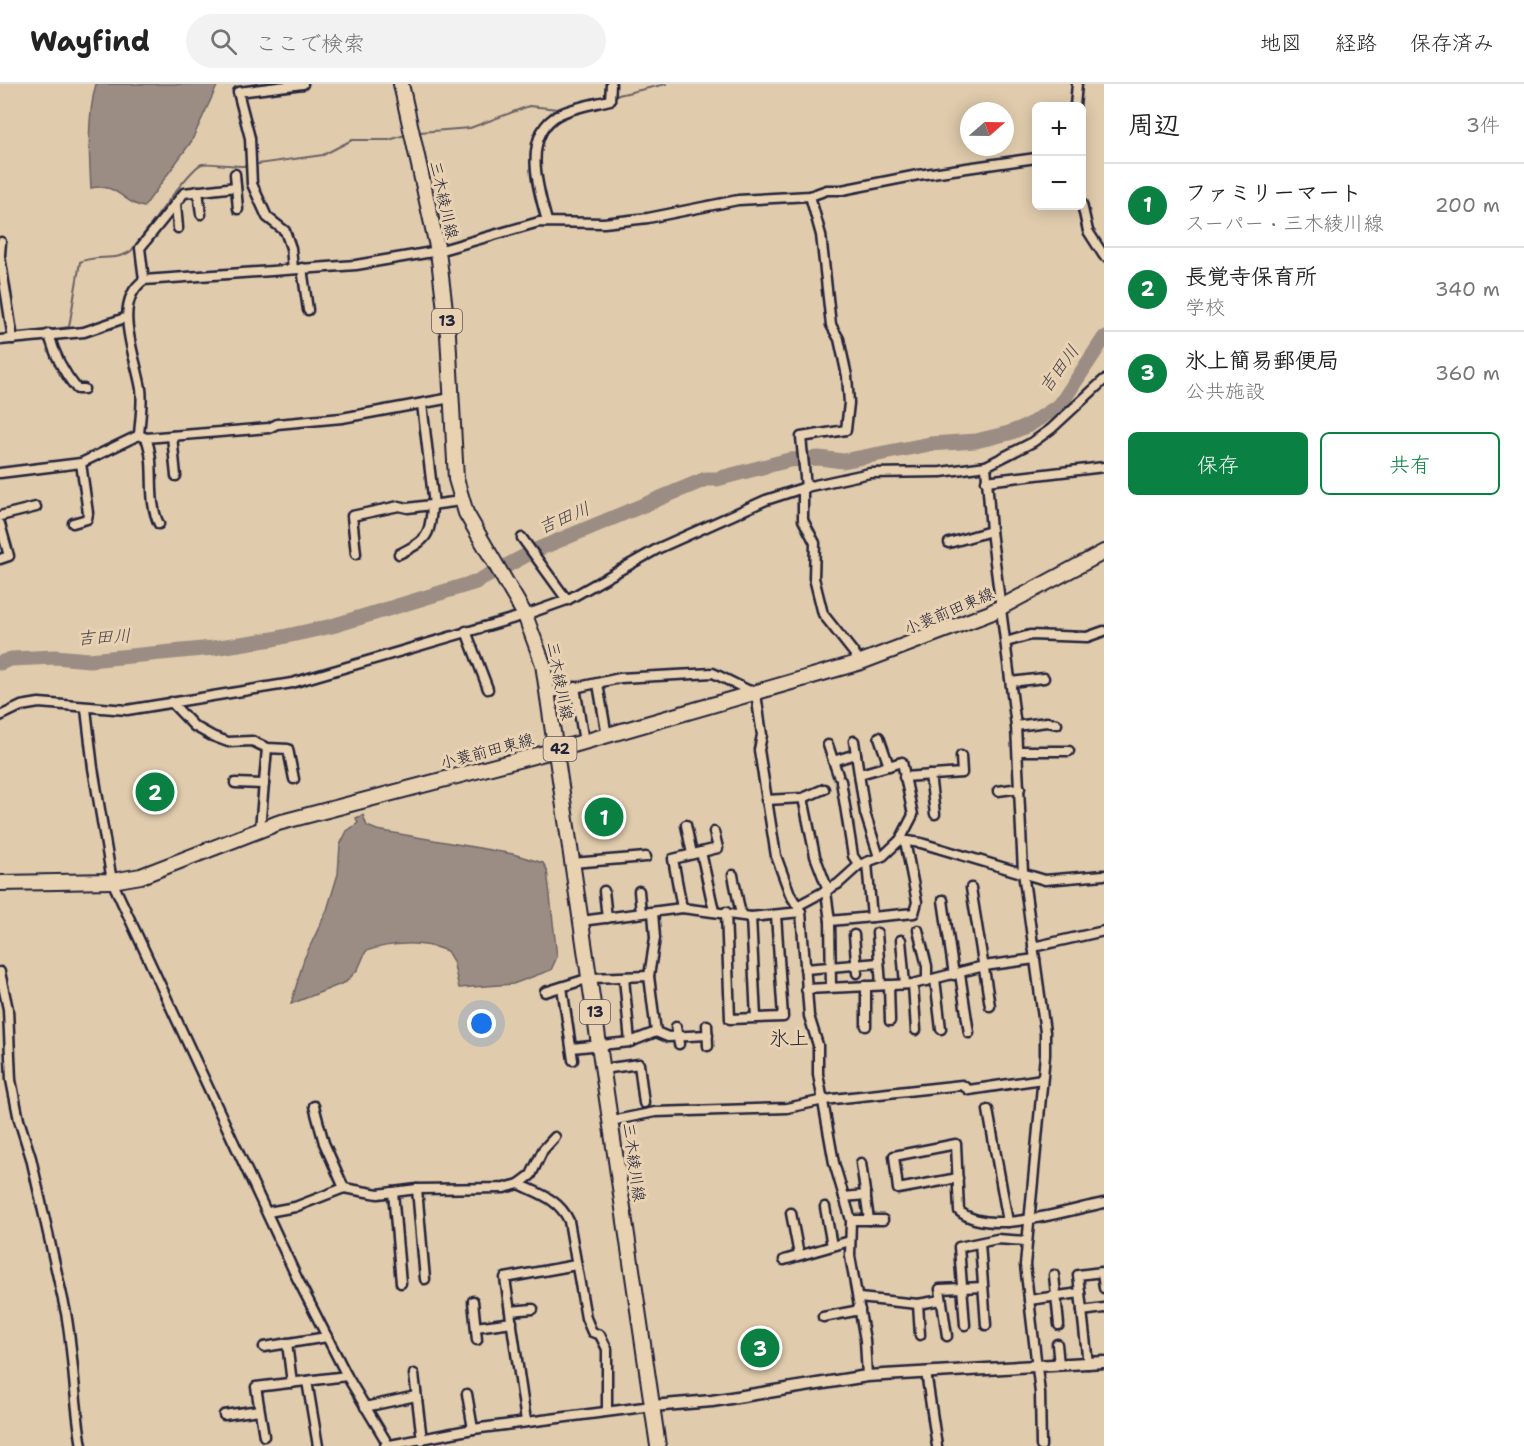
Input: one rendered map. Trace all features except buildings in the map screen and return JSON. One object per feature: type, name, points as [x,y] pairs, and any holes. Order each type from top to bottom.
[{"type":"main road","name":"三木綾川線","points":[[401,84],[438,251],[448,335],[454,463],[461,501],[525,615],[537,645],[547,693],[658,1446]]},
{"type":"main road","name":"小蓑前田東線","points":[[0,883],[112,881],[141,876],[260,829],[756,694],[861,662],[952,629],[1002,607],[1104,552]]},
{"type":"street","points":[[303,84],[238,92],[250,138],[252,184],[267,217],[285,231],[308,310]]},
{"type":"street","points":[[547,221],[534,163],[544,128],[560,114],[610,99],[610,84]]},
{"type":"street","points":[[1075,102],[1077,84]]},
{"type":"street","points":[[159,524],[151,475],[151,454],[143,437],[142,391],[125,318],[131,292],[144,280],[356,265],[438,251],[517,226],[547,221],[604,223],[648,218],[756,197],[810,196],[826,190],[1032,159]]},
{"type":"street","points":[[235,174],[238,209]]},
{"type":"street","points":[[144,280],[140,248],[184,193],[236,187]]},
{"type":"street","points":[[198,191],[201,214]]},
{"type":"street","points":[[810,196],[821,235],[831,326],[839,339],[847,376],[849,420],[846,430],[801,437],[805,474],[803,520],[815,543],[814,578],[823,614],[861,662]]},
{"type":"street","points":[[176,204],[178,228]]},
{"type":"street","points":[[1083,210],[1088,231],[1104,256]]},
{"type":"street","points":[[1,242],[0,255],[13,339]]},
{"type":"street","points":[[0,340],[94,331],[125,318]]},
{"type":"street","points":[[49,334],[59,363],[77,389],[84,389]]},
{"type":"street","points":[[0,716],[21,706],[39,704],[127,710],[292,683],[525,615],[567,600],[659,548],[766,500],[805,487],[870,473],[941,472],[986,465],[1042,436],[1104,380]]},
{"type":"street","points":[[0,473],[81,464],[143,437],[269,428],[277,424],[342,418],[451,398]]},
{"type":"street","points":[[399,554],[426,539],[430,529],[433,506],[422,404]]},
{"type":"street","points":[[172,435],[176,476]]},
{"type":"street","points":[[73,523],[87,519],[88,513],[81,464]]},
{"type":"street","points":[[986,465],[991,531],[1016,726],[1023,872],[1045,1032],[1030,1218],[1026,1241],[1029,1300],[1037,1366],[1041,1446]]},
{"type":"street","points":[[986,481],[1104,467]]},
{"type":"street","points":[[356,554],[352,516],[399,506],[408,508],[433,506],[461,501]]},
{"type":"street","points":[[0,516],[36,507]]},
{"type":"street","points":[[0,524],[9,556],[0,560]]},
{"type":"street","points":[[949,543],[991,531]]},
{"type":"street","points":[[524,540],[567,600]]},
{"type":"street","points":[[466,631],[488,689]]},
{"type":"street","points":[[1006,642],[1030,635],[1086,637],[1104,631]]},
{"type":"street","points":[[547,693],[620,678],[713,673],[756,694],[762,735],[759,750],[776,856],[790,894],[800,908],[809,1016],[819,1045],[818,1074],[834,1162],[851,1220],[849,1256],[859,1298],[867,1376]]},
{"type":"street","points":[[1011,682],[1044,678]]},
{"type":"street","points":[[598,684],[607,736]]},
{"type":"street","points":[[575,687],[584,742]]},
{"type":"street","points":[[171,702],[194,726],[212,736],[228,742],[252,741],[267,748],[288,749],[294,779]]},
{"type":"street","points":[[86,709],[93,768],[112,881],[128,920],[327,1337],[387,1446],[526,1421],[607,1410],[712,1401],[867,1376],[1104,1362]]},
{"type":"street","points":[[1016,726],[1047,722],[1057,724]]},
{"type":"street","points":[[879,737],[889,766]]},
{"type":"street","points":[[854,741],[861,774],[865,813],[879,857]]},
{"type":"street","points":[[828,745],[840,778],[853,856],[863,864],[872,917]]},
{"type":"street","points":[[260,829],[267,748]]},
{"type":"street","points":[[1018,752],[1069,751]]},
{"type":"street","points":[[833,761],[856,754]]},
{"type":"street","points":[[904,777],[962,773],[961,756]]},
{"type":"street","points":[[830,921],[908,915],[917,909],[903,841],[913,815],[902,762],[861,774]]},
{"type":"street","points":[[930,775],[935,814]]},
{"type":"street","points":[[235,783],[264,784]]},
{"type":"street","points":[[998,791],[1020,788]]},
{"type":"street","points":[[766,800],[803,798],[824,789]]},
{"type":"street","points":[[803,798],[815,856],[827,891],[831,987]]},
{"type":"street","points":[[686,825],[714,911]]},
{"type":"street","points":[[682,908],[673,859],[718,848],[714,832]]},
{"type":"street","points":[[581,921],[682,908],[751,917],[776,915],[800,908],[863,864],[879,857],[903,841],[1023,872],[1045,880],[1104,876]]},
{"type":"street","points":[[572,862],[646,857]]},
{"type":"street","points":[[733,875],[741,915]]},
{"type":"street","points":[[971,888],[990,1006]]},
{"type":"street","points":[[604,891],[607,918]]},
{"type":"street","points":[[639,891],[640,913]]},
{"type":"street","points":[[943,900],[969,1034]]},
{"type":"street","points":[[653,912],[655,938],[649,976],[656,1032]]},
{"type":"street","points":[[726,912],[729,1019],[783,1017],[776,915]]},
{"type":"street","points":[[751,917],[756,1018]]},
{"type":"street","points":[[918,930],[941,1029]]},
{"type":"street","points":[[1033,947],[1104,931]]},
{"type":"street","points":[[877,933],[879,963],[891,1021]]},
{"type":"street","points":[[854,935],[856,969]]},
{"type":"street","points":[[901,940],[916,1030]]},
{"type":"street","points":[[806,989],[909,984],[984,966],[1035,959]]},
{"type":"street","points":[[805,969],[856,969],[879,963]]},
{"type":"street","points":[[0,972],[10,1028],[11,1080],[66,1313],[71,1343],[75,1411],[82,1446]]},
{"type":"street","points":[[545,992],[562,987],[569,982],[590,978],[649,976]]},
{"type":"street","points":[[624,978],[630,1042]]},
{"type":"street","points":[[866,986],[866,1026]]},
{"type":"street","points":[[562,987],[573,1060]]},
{"type":"street","points":[[707,1025],[708,1046]]},
{"type":"street","points":[[676,1027],[678,1040]]},
{"type":"street","points":[[572,1048],[630,1042],[656,1032],[678,1040],[708,1035]]},
{"type":"street","points":[[603,1069],[639,1064],[644,1103]]},
{"type":"street","points":[[611,1121],[655,1112],[787,1108],[824,1100],[962,1085],[969,1090],[1042,1078]]},
{"type":"street","points":[[314,1106],[324,1143],[344,1188]]},
{"type":"street","points":[[988,1110],[1008,1222]]},
{"type":"street","points":[[268,1212],[296,1207],[344,1188],[364,1193],[417,1189],[504,1188],[519,1184],[531,1175],[543,1150],[555,1137]]},
{"type":"street","points":[[958,1178],[898,1189],[894,1156],[956,1144],[960,1211],[968,1218],[1008,1222],[1104,1203]]},
{"type":"street","points":[[861,1163],[869,1220]]},
{"type":"street","points":[[519,1184],[552,1199],[563,1208],[569,1221],[586,1318],[592,1332],[600,1335],[607,1349],[607,1410]]},
{"type":"street","points":[[417,1189],[425,1279]]},
{"type":"street","points":[[393,1192],[401,1282]]},
{"type":"street","points":[[844,1197],[866,1195]]},
{"type":"street","points":[[825,1207],[832,1246]]},
{"type":"street","points":[[791,1213],[799,1255]]},
{"type":"street","points":[[851,1220],[883,1220]]},
{"type":"street","points":[[965,1325],[959,1246],[997,1239],[1026,1241]]},
{"type":"street","points":[[784,1260],[850,1241]]},
{"type":"street","points":[[980,1243],[986,1325]]},
{"type":"street","points":[[526,1421],[506,1278],[576,1265]]},
{"type":"street","points":[[1088,1364],[1078,1275],[1102,1272],[1104,1288]]},
{"type":"street","points":[[1054,1275],[1059,1325]]},
{"type":"street","points":[[947,1336],[940,1289],[983,1287]]},
{"type":"street","points":[[1029,1300],[1080,1293]]},
{"type":"street","points":[[859,1298],[918,1304],[941,1300]]},
{"type":"street","points":[[473,1301],[477,1340]]},
{"type":"street","points":[[918,1304],[920,1335]]},
{"type":"street","points":[[1082,1311],[1104,1308]]},
{"type":"street","points":[[510,1311],[533,1309]]},
{"type":"street","points":[[824,1317],[860,1310]]},
{"type":"street","points":[[476,1327],[512,1322]]},
{"type":"street","points":[[264,1347],[327,1337]]},
{"type":"street","points":[[287,1343],[292,1383]]},
{"type":"street","points":[[1057,1344],[1059,1365]]},
{"type":"street","points":[[926,1372],[937,1446]]},
{"type":"street","points":[[414,1374],[422,1440]]},
{"type":"street","points":[[264,1436],[256,1387],[347,1376]]},
{"type":"street","points":[[308,1381],[318,1446]]},
{"type":"street","points":[[467,1394],[473,1429]]},
{"type":"street","points":[[365,1407],[416,1396]]},
{"type":"street","points":[[224,1415],[259,1410]]},
{"type":"shaded area","points":[[96,84],[218,84],[191,142],[144,207],[108,188],[91,188],[90,123]]},
{"type":"shaded area","points":[[363,815],[367,826],[377,830],[513,854],[543,863],[547,870],[557,957],[551,970],[513,984],[459,988],[453,961],[447,951],[417,944],[396,944],[366,951],[358,969],[346,982],[291,1004],[304,959],[327,910],[338,874],[340,845],[347,831],[358,823],[356,818]]},
{"type":"waterway","points":[[614,96],[666,84]]},
{"type":"waterway","points":[[420,132],[470,128],[529,106],[558,109]]},
{"type":"waterway","points":[[258,164],[323,155],[352,140],[389,140],[405,135]]},
{"type":"waterway","points":[[16,334],[69,327],[80,262],[93,258],[119,256],[131,251],[177,189],[196,168],[202,164],[248,166]]},
{"type":"waterway","name":"吉田川","points":[[0,663],[11,659],[55,657],[89,660],[213,648],[273,639],[332,626],[476,582],[536,550],[706,479],[717,479],[789,460],[819,458],[843,461],[930,444],[976,441],[1009,433],[1029,425],[1060,405],[1104,338]]},
{"type":"place","name":"長覚寺保育所","points":[[155,792]]},
{"type":"place","name":"ファミリーマート","points":[[604,817]]},
{"type":"place","name":"氷上簡易郵便局","points":[[760,1348]]},
{"type":"district","name":"氷上","points":[[789,1038]]}]
